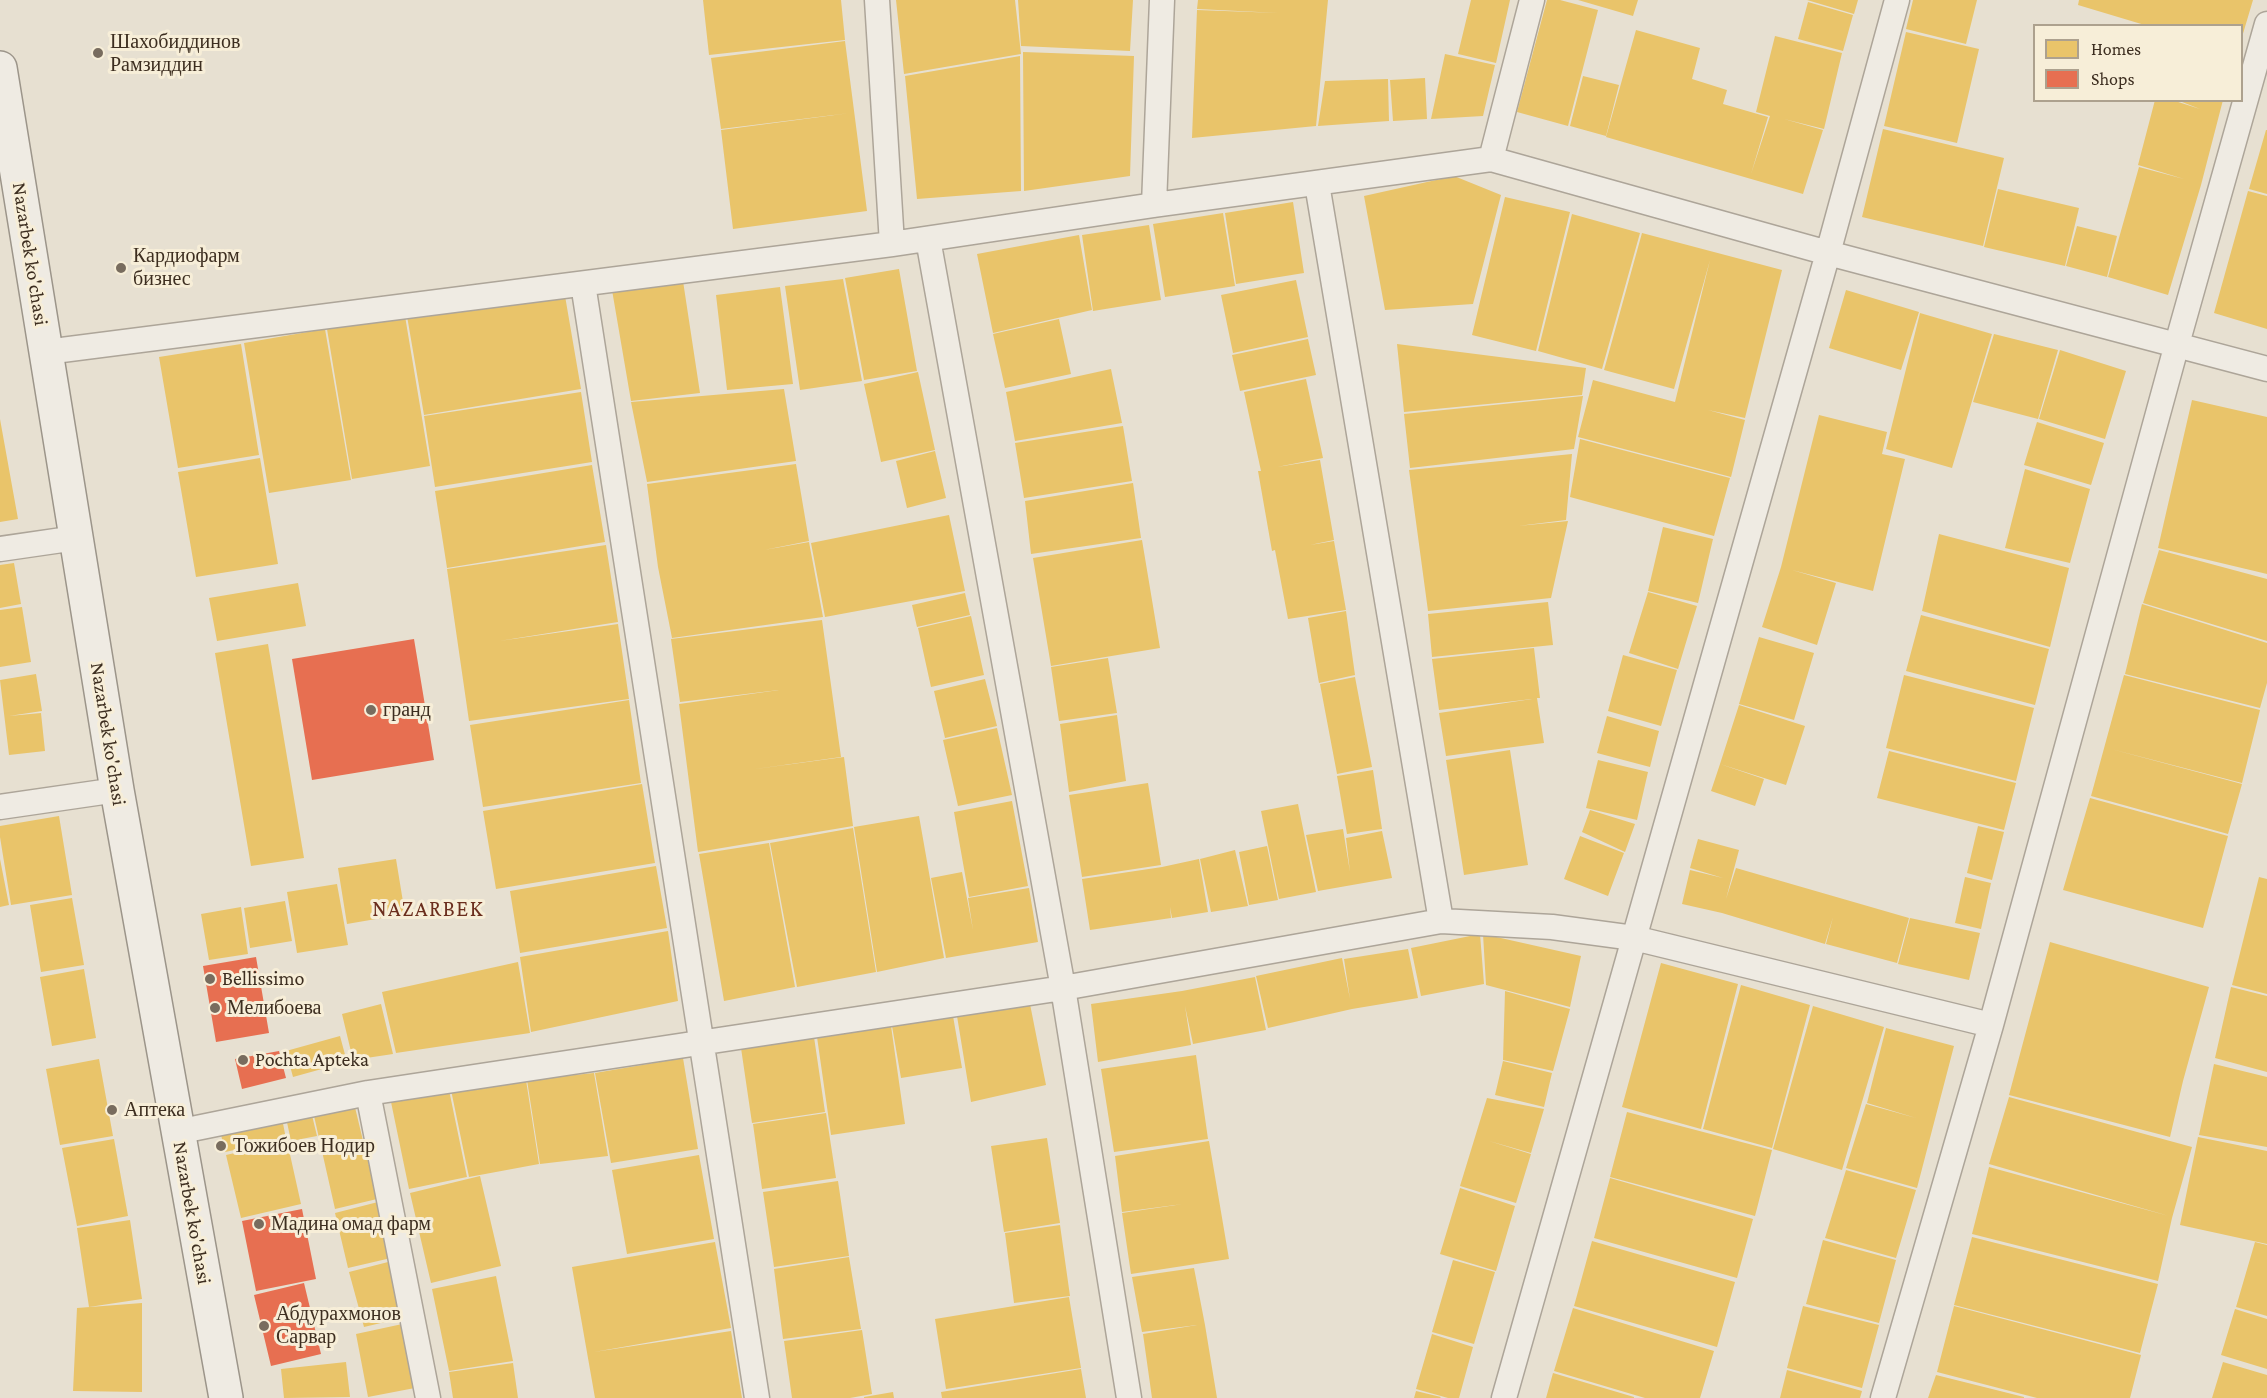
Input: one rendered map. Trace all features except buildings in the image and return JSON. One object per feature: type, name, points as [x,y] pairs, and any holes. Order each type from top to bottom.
[{"type":"main road","name":"Nazarbek ko'chasi","points":[[0,68],[117,790],[226,1398]]},
{"type":"street","points":[[877,0],[892,244]]},
{"type":"street","points":[[1154,205],[1162,0]]},
{"type":"street","points":[[1491,159],[1532,0]]},
{"type":"street","points":[[1504,1398],[1828,253],[1897,0]]},
{"type":"street","points":[[1883,1398],[1991,1025],[2267,24]]},
{"type":"street","points":[[46,352],[892,244],[1154,205],[1491,159],[1828,253],[2267,369]]},
{"type":"street","points":[[1317,183],[1441,921]]},
{"type":"street","points":[[928,239],[1063,988],[1129,1398]]},
{"type":"street","points":[[583,284],[757,1398]]},
{"type":"street","points":[[0,549],[76,538]]},
{"type":"street","points":[[0,807],[117,790]]},
{"type":"street","points":[[177,1132],[368,1093],[1063,988],[1441,921],[1552,927],[1634,938],[1991,1025]]},
{"type":"street","points":[[368,1093],[428,1398]]},
{"type":"place","name":"Шахобиддинов Рамзиддин","points":[[98,53]]},
{"type":"place","name":"Кардиофарм бизнес","points":[[121,268]]},
{"type":"place","name":"гранд","points":[[371,710]]},
{"type":"place","name":"Bellissimo","points":[[210,979]]},
{"type":"place","name":"Мелибоева","points":[[215,1008]]},
{"type":"place","name":"Pochta Apteka","points":[[243,1060]]},
{"type":"place","name":"Аптека","points":[[112,1110]]},
{"type":"place","name":"Тожибоев Нодир","points":[[221,1146]]},
{"type":"place","name":"Мадина омад фарм","points":[[259,1224]]},
{"type":"place","name":"Абдурахмонов Сарвар","points":[[264,1326]]},
{"type":"district","name":"NAZARBEK","points":[[428,909]]}]
